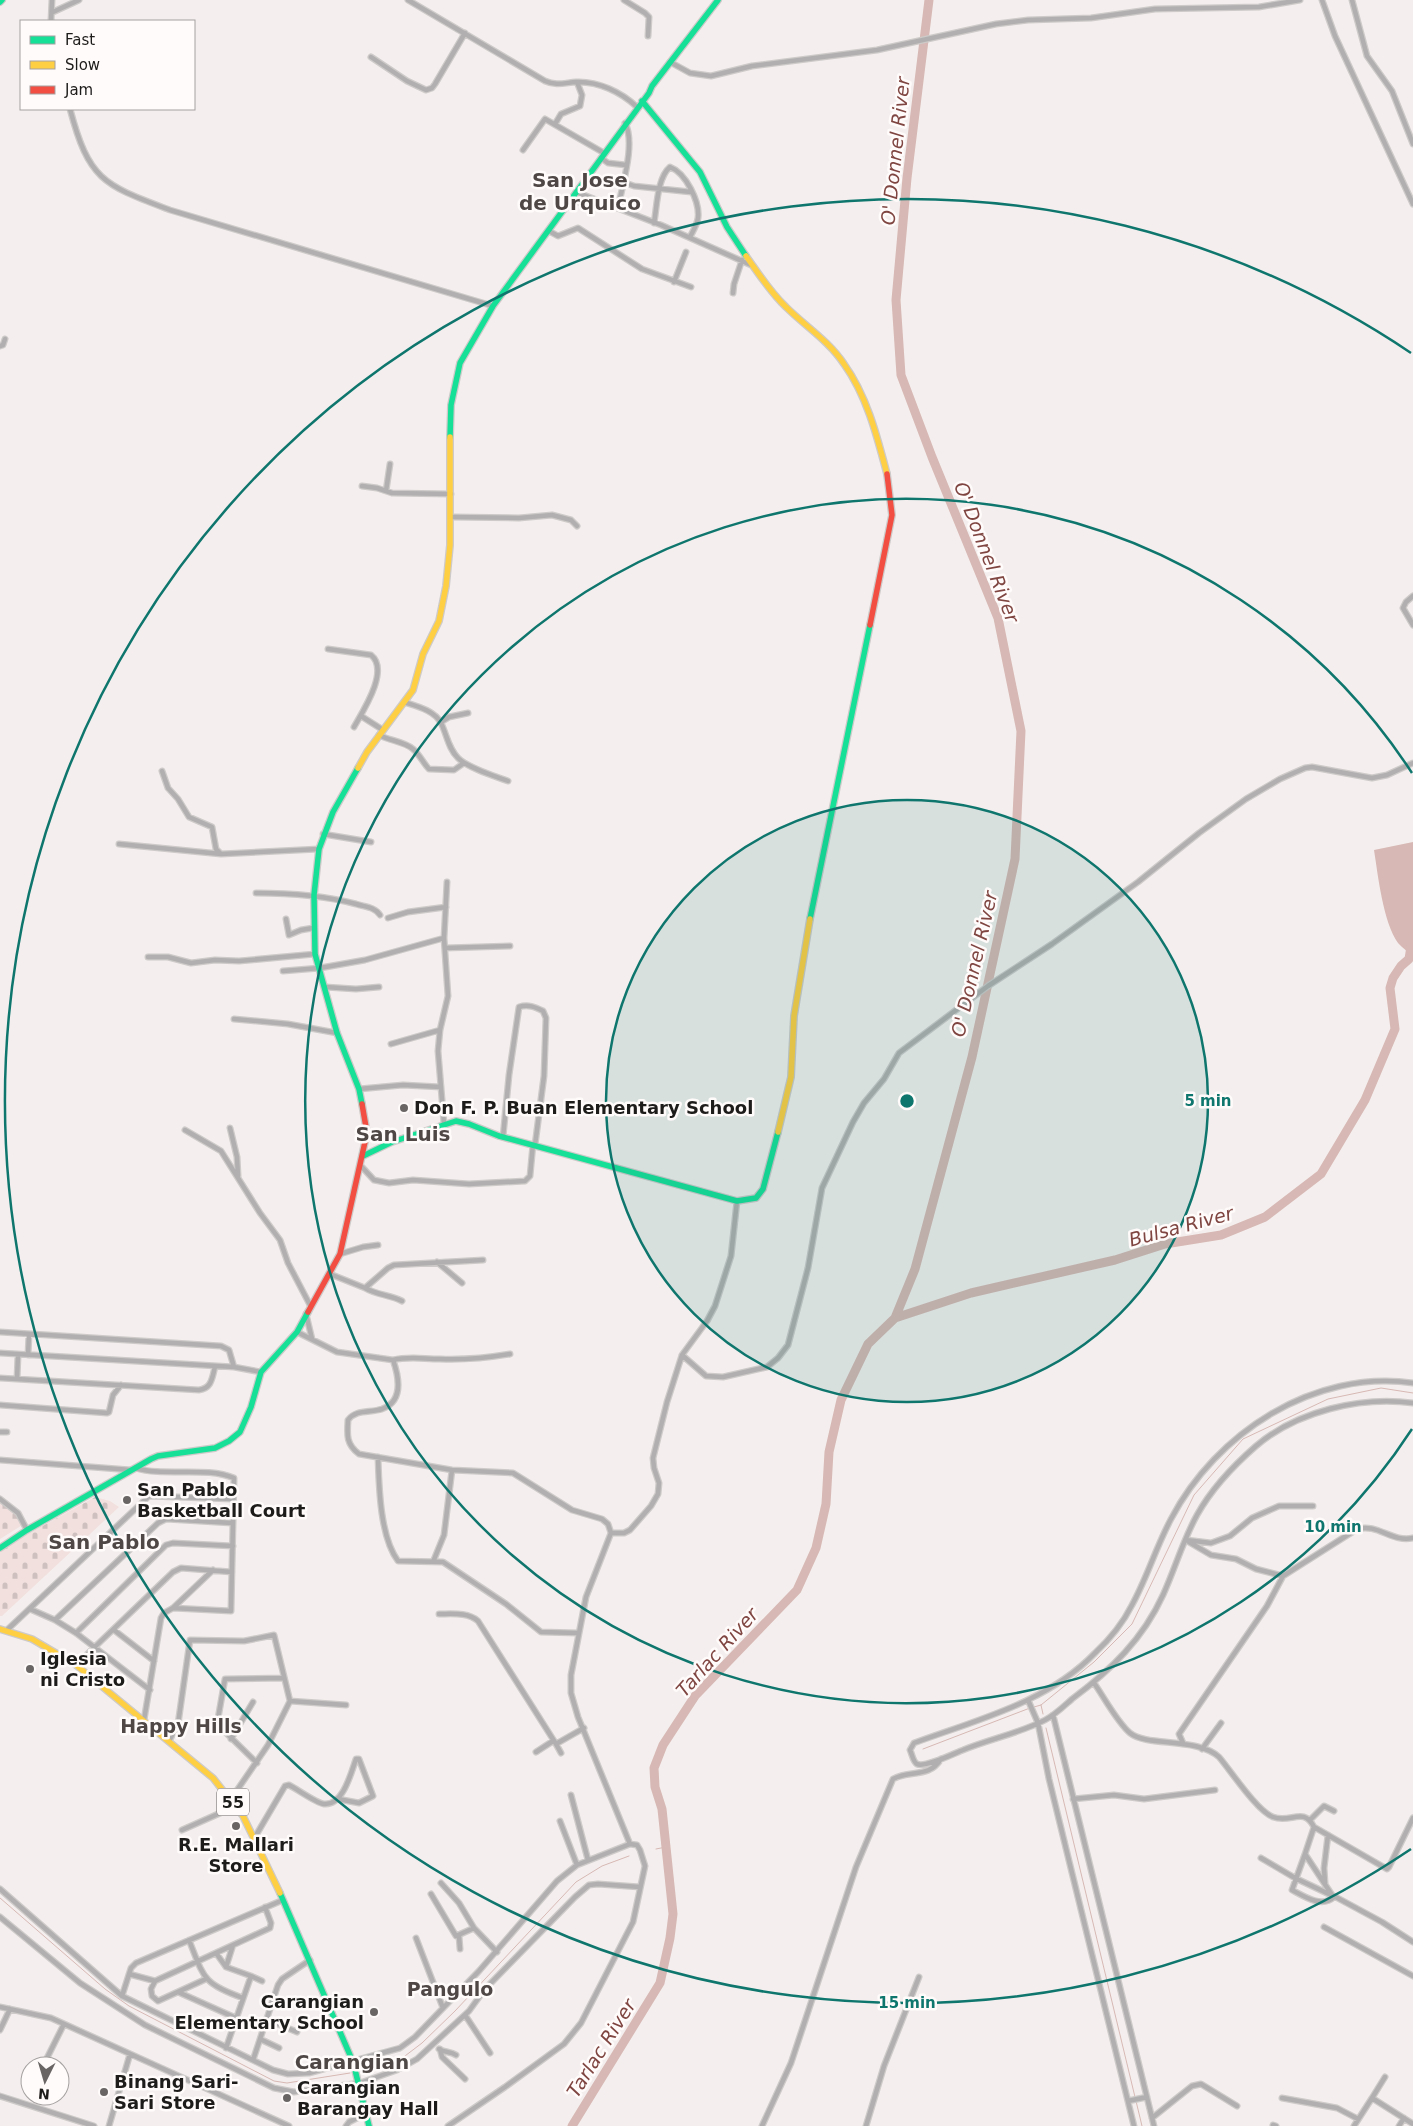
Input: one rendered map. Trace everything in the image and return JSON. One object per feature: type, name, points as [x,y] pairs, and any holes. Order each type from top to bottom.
[{"type":"main road","points":[[0,1548],[27,1530],[158,1456],[215,1448],[229,1441],[240,1432],[251,1407],[261,1372],[297,1332],[310,1305],[330,1274],[340,1254],[364,1156],[367,1133],[359,1089],[337,1033],[315,954],[314,895],[319,849],[323,834],[354,774],[381,732],[413,690],[423,654],[439,621],[447,578],[451,517],[451,405],[456,374],[460,363],[493,306],[549,231],[625,123],[649,93],[652,86],[718,0]]},
{"type":"main road","points":[[364,1156],[392,1142],[456,1121],[465,1122],[503,1137],[737,1201],[751,1200],[759,1195],[763,1189],[769,1169],[792,1072],[794,1016],[816,886],[892,514],[889,480],[861,393],[843,362],[819,336],[777,298],[751,265],[727,227],[700,172],[659,120],[642,102]]},
{"type":"main road","name":"55","points":[[0,1629],[32,1639],[76,1666],[213,1778],[231,1799],[255,1837],[310,1960],[353,2062],[360,2083],[369,2126]]},
{"type":"street","points":[[51,20],[53,12],[52,0]]},
{"type":"street","points":[[53,12],[78,0]]},
{"type":"street","points":[[408,0],[545,81],[552,84],[577,82],[608,88],[630,100],[637,107]]},
{"type":"street","points":[[624,0],[650,18],[648,36]]},
{"type":"street","points":[[670,62],[690,73],[711,76],[752,66],[877,50],[996,24],[1028,20],[1091,18],[1155,9],[1259,7],[1300,0]]},
{"type":"street","points":[[1322,0],[1336,36],[1413,204]]},
{"type":"street","points":[[1352,0],[1367,56],[1392,91],[1413,144]]},
{"type":"street","points":[[371,57],[407,81],[426,90],[432,88],[435,84],[465,34]]},
{"type":"street","points":[[555,124],[560,114],[580,106],[582,95],[577,82]]},
{"type":"street","points":[[70,110],[78,136],[90,164],[103,179],[121,191],[170,210],[493,306]]},
{"type":"street","points":[[523,150],[543,120],[555,124],[602,155],[608,163],[626,165]]},
{"type":"street","points":[[618,208],[630,136],[625,123]]},
{"type":"street","points":[[654,223],[660,189],[665,174],[670,167],[683,177],[691,192],[698,215],[690,237]]},
{"type":"street","points":[[623,182],[634,186],[691,192]]},
{"type":"street","points":[[576,192],[690,237],[751,265]]},
{"type":"street","points":[[565,208],[583,200],[595,199]]},
{"type":"street","points":[[549,231],[558,236],[578,228],[642,269],[691,287]]},
{"type":"street","points":[[674,282],[686,252]]},
{"type":"street","points":[[733,293],[742,260]]},
{"type":"street","points":[[0,346],[3,345],[5,339]]},
{"type":"street","points":[[386,491],[390,464]]},
{"type":"street","points":[[362,486],[392,493],[451,494]]},
{"type":"street","points":[[451,517],[519,518],[552,515],[571,520],[577,526]]},
{"type":"street","points":[[1413,596],[1406,602],[1404,608],[1413,625]]},
{"type":"street","points":[[328,649],[371,656],[374,658],[378,669],[378,680],[354,727]]},
{"type":"street","points":[[404,702],[430,712],[440,722],[447,743],[464,763],[508,781]]},
{"type":"street","points":[[440,722],[450,717],[468,713]]},
{"type":"street","points":[[361,716],[388,740],[402,743],[413,749],[426,767],[431,770],[454,770],[464,763]]},
{"type":"street","points":[[682,1354],[706,1376],[723,1377],[766,1367],[778,1358],[788,1345],[808,1268],[822,1188],[853,1122],[864,1103],[884,1079],[899,1053],[988,986],[1052,944],[1138,882],[1230,810],[1280,779],[1305,768],[1312,767],[1372,778],[1380,777],[1413,763]]},
{"type":"street","points":[[162,771],[168,788],[178,799],[189,817],[212,827],[216,849],[220,854]]},
{"type":"street","points":[[323,834],[371,842]]},
{"type":"street","points":[[119,844],[220,854],[319,849]]},
{"type":"street","points":[[444,1124],[438,1064],[440,1030],[448,996],[444,938],[447,882]]},
{"type":"street","points":[[256,893],[314,895],[368,907],[378,911],[380,915]]},
{"type":"street","points":[[388,918],[408,912],[446,907]]},
{"type":"street","points":[[286,919],[289,935],[301,930],[314,928]]},
{"type":"street","points":[[283,971],[320,968],[365,960],[444,938]]},
{"type":"street","points":[[446,948],[510,946]]},
{"type":"street","points":[[148,957],[168,957],[191,963],[315,954]]},
{"type":"street","points":[[325,986],[356,990],[379,987]]},
{"type":"street","points":[[361,1166],[374,1180],[389,1183],[413,1180],[469,1184],[525,1181],[530,1176],[544,1076],[546,1018],[543,1011],[526,1005],[519,1007],[509,1075],[503,1137]]},
{"type":"street","points":[[234,1020],[288,1024],[337,1033]]},
{"type":"street","points":[[391,1044],[440,1030]]},
{"type":"street","points":[[359,1089],[403,1085],[441,1087]]},
{"type":"street","points":[[230,1128],[238,1157],[238,1177]]},
{"type":"street","points":[[185,1130],[221,1151],[260,1213],[280,1240],[288,1263],[310,1305]]},
{"type":"street","points":[[611,1533],[624,1533],[630,1530],[651,1506],[658,1494],[659,1483],[654,1468],[654,1458],[682,1354],[707,1321],[714,1306],[731,1256],[737,1201]]},
{"type":"street","points":[[340,1254],[363,1247],[378,1245]]},
{"type":"street","points":[[365,1288],[394,1265],[482,1260]]},
{"type":"street","points":[[437,1262],[462,1283]]},
{"type":"street","points":[[330,1274],[378,1295],[391,1296],[402,1301]]},
{"type":"street","points":[[306,1313],[312,1339]]},
{"type":"street","points":[[0,1332],[222,1346],[229,1350],[234,1367]]},
{"type":"street","points":[[297,1332],[338,1352],[393,1360],[405,1357],[440,1360],[479,1359],[510,1354]]},
{"type":"street","points":[[28,1355],[29,1334]]},
{"type":"street","points":[[0,1353],[234,1367],[261,1372]]},
{"type":"street","points":[[17,1379],[18,1355]]},
{"type":"street","points":[[393,1360],[398,1375],[399,1390],[392,1402],[383,1408],[356,1414],[348,1420],[347,1439],[352,1448],[359,1454],[452,1470],[513,1473],[572,1510],[602,1519],[608,1524],[611,1533],[586,1597],[571,1675],[571,1693],[630,1844]]},
{"type":"street","points":[[0,1378],[204,1389],[210,1384],[215,1367]]},
{"type":"street","points":[[1412,1404],[1380,1401],[1345,1406],[1302,1420],[1270,1436],[1240,1460],[1219,1482],[1197,1515],[1164,1594],[1147,1624],[1122,1657],[1094,1683],[1053,1715],[942,1759],[922,1765],[917,1764],[910,1750],[912,1745],[958,1726],[1029,1702],[1071,1675],[1095,1654],[1117,1630],[1133,1603],[1163,1536],[1182,1500],[1198,1477],[1231,1443],[1266,1417],[1308,1396],[1364,1381],[1387,1380],[1413,1383]]},
{"type":"street","points":[[0,1405],[107,1413],[109,1412],[112,1396],[121,1385]]},
{"type":"street","points":[[0,1432],[7,1432]]},
{"type":"street","points":[[378,1457],[379,1489],[387,1536],[393,1555],[398,1561],[443,1562],[506,1604],[541,1632],[578,1634]]},
{"type":"street","points":[[0,1460],[234,1478],[231,1611],[174,1608]]},
{"type":"street","points":[[433,1562],[444,1535],[452,1470]]},
{"type":"street","points":[[7,1630],[149,1496],[233,1500]]},
{"type":"street","points":[[0,1499],[18,1514],[27,1530]]},
{"type":"street","points":[[1186,1540],[1211,1543],[1230,1536],[1252,1518],[1279,1506],[1313,1506]]},
{"type":"street","points":[[55,1620],[158,1523],[166,1519],[232,1523]]},
{"type":"street","points":[[1183,1743],[1179,1734],[1267,1606],[1283,1576],[1357,1529],[1370,1527],[1399,1539],[1413,1538]]},
{"type":"street","points":[[1186,1540],[1211,1555],[1236,1559],[1256,1569],[1283,1576]]},
{"type":"street","points":[[76,1633],[166,1545],[173,1543],[233,1546]]},
{"type":"street","points":[[76,1666],[173,1572],[181,1568],[232,1572]]},
{"type":"street","points":[[144,1720],[159,1623],[164,1613],[174,1608],[213,1570]]},
{"type":"street","points":[[30,1609],[55,1620],[76,1633],[150,1690]]},
{"type":"street","points":[[439,1614],[465,1614],[473,1616],[478,1620],[561,1753]]},
{"type":"street","points":[[114,1630],[154,1661]]},
{"type":"street","points":[[169,1741],[178,1724],[190,1640],[244,1641],[274,1635],[290,1701],[257,1763],[231,1799]]},
{"type":"street","points":[[257,1763],[217,1724],[225,1679],[284,1678]]},
{"type":"street","points":[[1094,1683],[1130,1732],[1145,1738],[1183,1743],[1219,1757],[1264,1812],[1275,1818],[1287,1819],[1301,1816],[1310,1820],[1314,1827],[1387,1869],[1390,1867],[1413,1818]]},
{"type":"street","points":[[290,1701],[346,1705]]},
{"type":"street","points":[[231,1739],[253,1702]]},
{"type":"street","points":[[1029,1702],[1037,1721],[1049,1779],[1130,2101],[1134,2126]]},
{"type":"street","points":[[1053,1715],[1145,2097],[1154,2126]]},
{"type":"street","points":[[1202,1749],[1221,1723]]},
{"type":"street","points":[[536,1752],[584,1728]]},
{"type":"street","points":[[255,1837],[287,1785],[322,1804],[338,1799],[359,1803],[373,1796],[359,1759],[356,1759],[338,1799]]},
{"type":"street","points":[[762,2126],[791,2063],[856,1868],[893,1779],[899,1776],[930,1771],[942,1759]]},
{"type":"street","points":[[1073,1799],[1114,1795],[1144,1798],[1216,1790]]},
{"type":"street","points":[[570,1795],[588,1860]]},
{"type":"street","points":[[182,1830],[236,1806]]},
{"type":"street","points":[[1310,1820],[1324,1806],[1334,1811]]},
{"type":"street","points":[[560,1821],[577,1865]]},
{"type":"street","points":[[1314,1827],[1292,1888],[1294,1891],[1322,1903],[1328,1902],[1333,1896]]},
{"type":"street","points":[[1325,1884],[1324,1868],[1328,1835]]},
{"type":"street","points":[[0,1889],[122,1996],[273,2070],[288,2074],[309,2073],[400,2048],[415,2037],[497,1952],[557,1881],[577,1865],[588,1860],[630,1844],[637,1845],[645,1866],[631,1929],[582,2023],[564,2044],[506,2087],[448,2126]]},
{"type":"street","points":[[1305,1854],[1333,1896]]},
{"type":"street","points":[[1261,1858],[1295,1878],[1382,1922],[1413,1942]]},
{"type":"street","points":[[442,1882],[459,1903],[474,1928],[497,1952]]},
{"type":"street","points":[[0,1917],[80,1983],[144,2025],[274,2088],[284,2092],[294,2092],[360,2083],[397,2070],[417,2059],[465,2015],[492,1983],[575,1897],[589,1885],[640,1887]]},
{"type":"street","points":[[431,1894],[456,1936],[459,1936]]},
{"type":"street","points":[[122,1996],[131,1968],[136,1963],[282,1900]]},
{"type":"street","points":[[206,1979],[158,2001],[154,1999],[151,1989],[155,1982],[270,1928],[271,1923],[265,1907]]},
{"type":"street","points":[[1324,1927],[1413,1976]]},
{"type":"street","points":[[459,1936],[474,1928]]},
{"type":"street","points":[[459,1936],[460,1949]]},
{"type":"street","points":[[416,1938],[443,2008]]},
{"type":"street","points":[[189,1940],[206,1979],[214,1986],[243,1998]]},
{"type":"street","points":[[226,1967],[233,1946]]},
{"type":"street","points":[[216,1953],[226,1967],[262,1981]]},
{"type":"street","points":[[253,2060],[275,1991],[282,1978],[310,1960]]},
{"type":"street","points":[[129,1974],[155,1982]]},
{"type":"street","points":[[226,2048],[251,1976]]},
{"type":"street","points":[[866,2126],[884,2066],[919,1977]]},
{"type":"street","points":[[178,1992],[236,2018]]},
{"type":"street","points":[[0,2007],[51,2018],[289,2126]]},
{"type":"street","points":[[0,2030],[10,2009]]},
{"type":"street","points":[[465,2015],[490,2053]]},
{"type":"street","points":[[266,2019],[297,2032]]},
{"type":"street","points":[[48,2056],[64,2024]]},
{"type":"street","points":[[260,2038],[280,2048]]},
{"type":"street","points":[[434,2044],[444,2052],[451,2052],[456,2055]]},
{"type":"street","points":[[440,2049],[442,2057],[465,2080]]},
{"type":"street","points":[[109,2126],[130,2054]]},
{"type":"street","points":[[1354,2126],[1385,2077]]},
{"type":"street","points":[[1152,2118],[1192,2086],[1198,2084],[1237,2106]]},
{"type":"street","points":[[0,2096],[94,2126]]},
{"type":"street","points":[[1130,2101],[1145,2097]]},
{"type":"street","points":[[1282,2098],[1337,2108],[1358,2119]]},
{"type":"street","points":[[1372,2098],[1413,2124]]},
{"type":"street","points":[[346,2126],[367,2113]]},
{"type":"street","points":[[1398,2126],[1404,2118]]},
{"type":"green space","points":[[95,1497],[110,1501],[119,1507],[0,1616],[0,1552],[10,1544]]},
{"type":"green space","points":[[0,1502],[19,1514],[24,1524],[0,1539]]},
{"type":"shaded area","points":[[1413,842],[1413,956],[1401,947],[1388,923],[1374,850]]},
{"type":"waterway","name":"O' Donnel River","points":[[572,2126],[660,1983],[673,1914],[662,1809],[655,1787],[654,1768],[663,1745],[695,1696],[797,1590],[816,1548],[826,1504],[829,1452],[841,1400],[868,1344],[895,1318],[915,1269],[972,1057],[1015,859],[1021,731],[998,618],[932,457],[901,375],[896,300],[907,178],[929,0]]},
{"type":"waterway","name":"Bulsa River","points":[[895,1318],[971,1293],[1115,1260],[1165,1244],[1221,1235],[1265,1217],[1321,1174],[1365,1100],[1395,1029],[1390,988],[1393,978],[1401,966],[1409,959],[1413,934]]},
{"type":"waterway","points":[[1034,1707],[1041,1705],[1094,1662],[1132,1624],[1194,1495],[1243,1439],[1328,1399],[1381,1388],[1413,1393]]},
{"type":"waterway","points":[[1041,1705],[1043,1714]]},
{"type":"waterway","points":[[923,1749],[1030,1708]]},
{"type":"waterway","points":[[1046,1728],[1135,2097]]},
{"type":"waterway","points":[[656,1849],[666,1847]]},
{"type":"waterway","points":[[360,2071],[401,2059],[422,2043],[455,2011],[576,1882],[602,1866],[629,1856]]},
{"type":"waterway","points":[[0,1898],[105,1989],[129,2006],[274,2081],[287,2083],[350,2073]]},
{"type":"waterway","points":[[1136,2101],[1142,2126]]},
{"type":"traffic: fast","points":[[450,437],[451,405],[460,363],[493,306],[649,93],[652,86],[718,0]]},
{"type":"traffic: fast","points":[[642,101],[700,172],[727,227],[746,256]]},
{"type":"traffic: fast","points":[[810,919],[870,625]]},
{"type":"traffic: fast","points":[[358,768],[333,812],[319,849],[314,895],[315,954],[337,1033],[359,1089],[362,1104]]},
{"type":"traffic: fast","points":[[363,1156],[392,1142],[456,1121],[499,1136],[737,1201],[756,1198],[763,1189],[778,1132]]},
{"type":"traffic: fast","points":[[0,1548],[27,1530],[151,1459],[158,1456],[215,1448],[229,1441],[240,1432],[251,1407],[261,1372],[297,1332],[308,1312]]},
{"type":"traffic: fast","points":[[280,1893],[353,2062],[369,2126]]},
{"type":"traffic: slow","points":[[746,256],[780,301],[831,348],[852,376],[865,403],[887,474]]},
{"type":"traffic: slow","points":[[358,768],[367,752],[413,690],[423,654],[439,621],[446,586],[450,545],[450,437]]},
{"type":"traffic: slow","points":[[778,1132],[791,1077],[794,1016],[810,919]]},
{"type":"traffic: slow","points":[[0,1629],[32,1639],[76,1665],[213,1778],[243,1816],[280,1893]]},
{"type":"traffic: jam","points":[[870,625],[892,515],[887,474]]},
{"type":"traffic: jam","points":[[308,1312],[340,1254],[367,1133],[362,1104]]},
{"type":"place","name":"Don F. P. Buan Elementary School","points":[[404,1108]]},
{"type":"place","name":"San Pablo Basketball Court","points":[[127,1500]]},
{"type":"place","name":"Iglesia ni Cristo","points":[[30,1669]]},
{"type":"place","name":"R.E. Mallari Store","points":[[236,1826]]},
{"type":"place","name":"Carangian Elementary School","points":[[374,2012]]},
{"type":"place","name":"Binang Sari- Sari Store","points":[[104,2092]]},
{"type":"place","name":"Carangian Barangay Hall","points":[[287,2098]]},
{"type":"district","name":"San Jose de Urquico","points":[[580,192]]},
{"type":"district","name":"San Luis","points":[[403,1134]]},
{"type":"district","name":"San Pablo","points":[[104,1542]]},
{"type":"district","name":"Happy Hills","points":[[181,1726]]},
{"type":"district","name":"Pangulo","points":[[450,1989]]},
{"type":"district","name":"Carangian","points":[[352,2062]]},
{"type":"water label","name":"Tarlac River","points":[[717,1652]]},
{"type":"water label","name":"Tarlac River","points":[[601,2048]]}]
